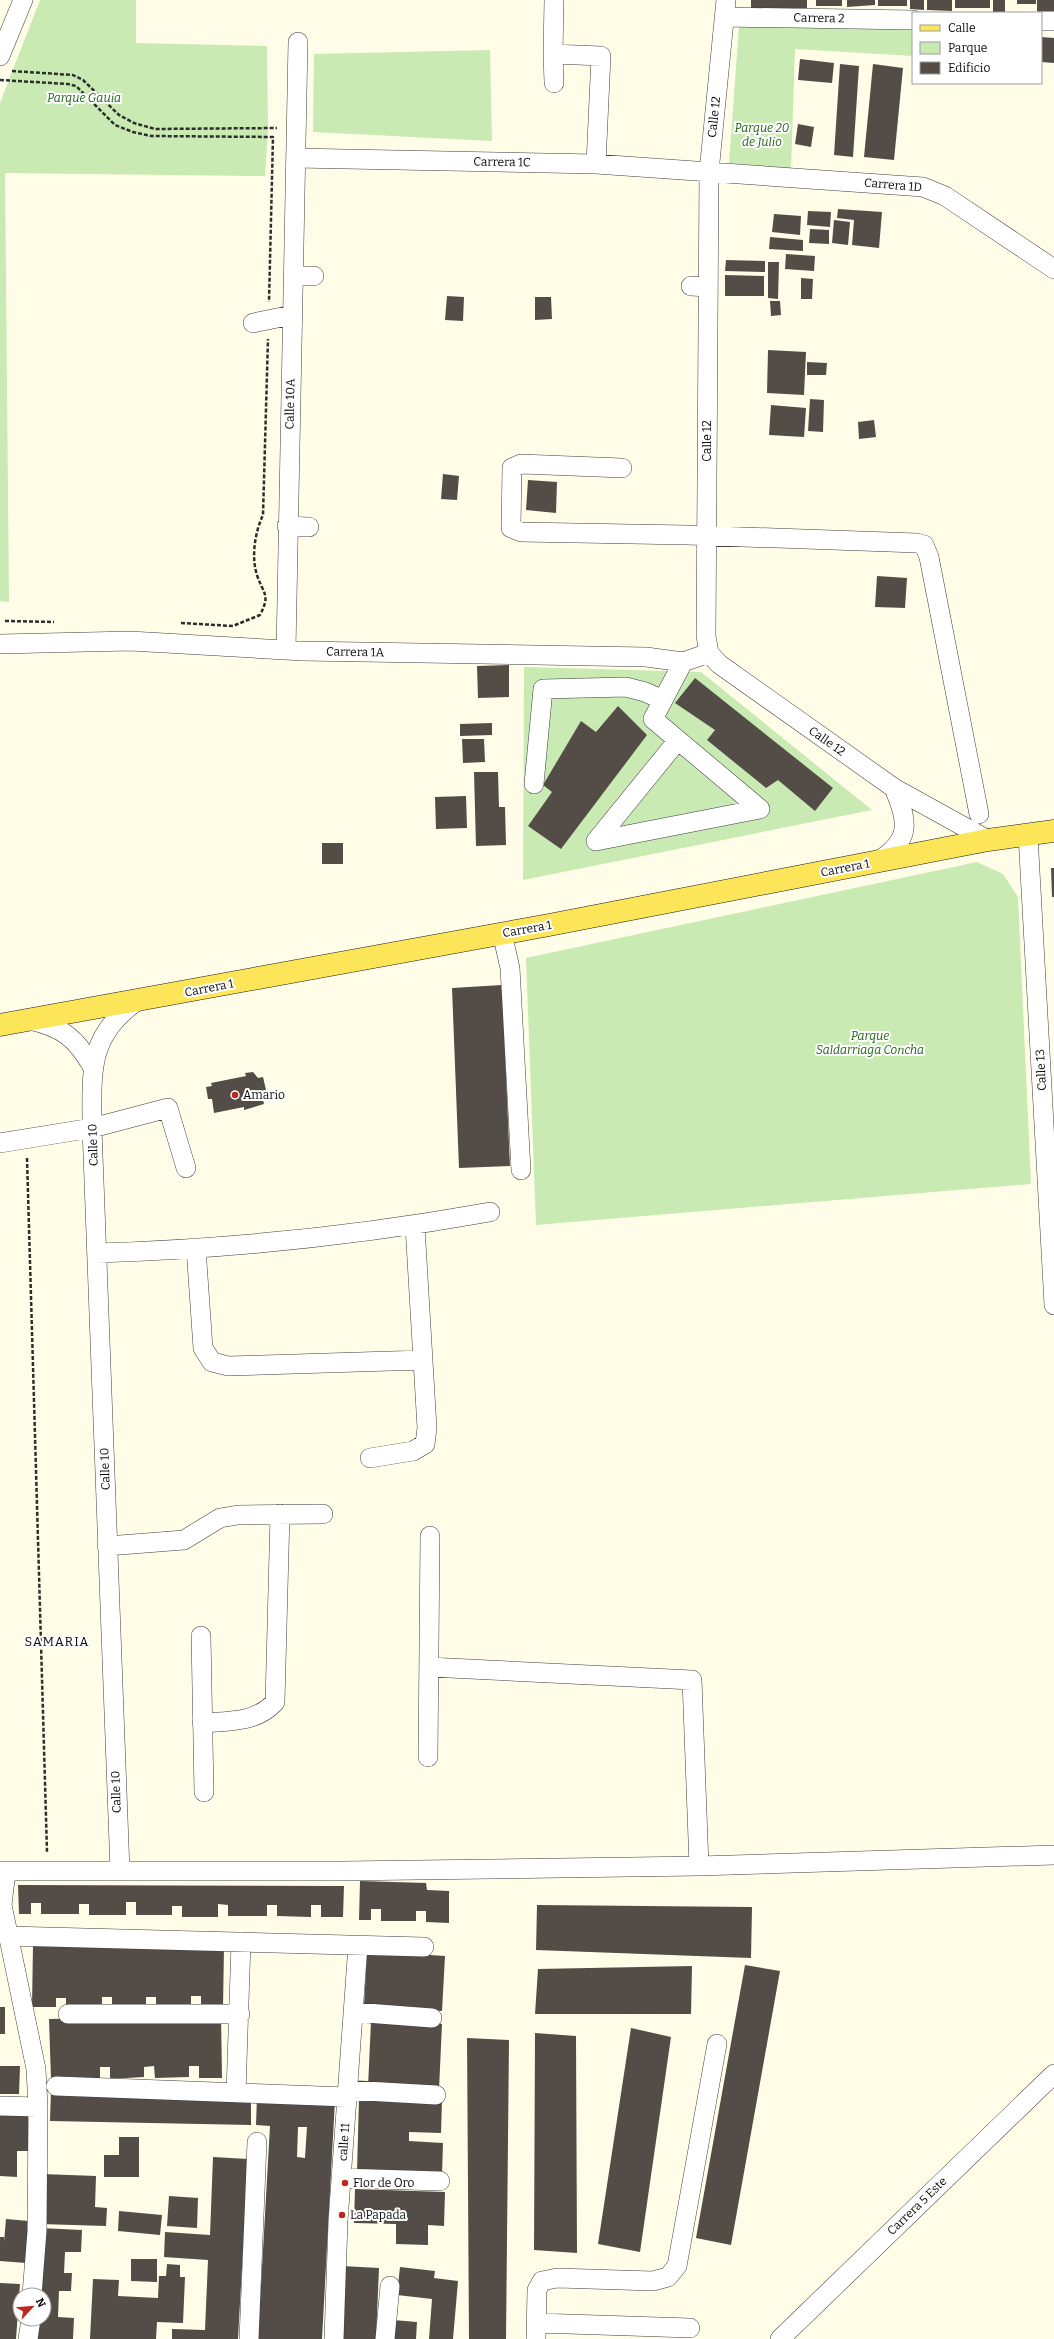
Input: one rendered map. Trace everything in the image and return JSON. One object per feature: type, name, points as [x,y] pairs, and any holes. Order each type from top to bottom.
[{"type":"main road","name":"Carrera 1","points":[[0,1025],[502,933],[988,840],[1054,831]]},
{"type":"street","points":[[3,64],[23,0]]},
{"type":"street","points":[[554,0],[554,83]]},
{"type":"street","name":"Carrera 2","points":[[725,9],[912,20]]},
{"type":"street","name":"Calle 12","points":[[725,9],[699,286],[707,536],[706,636],[709,653],[719,664],[894,788],[988,840]]},
{"type":"street","points":[[1042,21],[1054,21]]},
{"type":"street","name":"Calle 10A","points":[[298,42],[287,526],[298,655]]},
{"type":"street","points":[[553,54],[601,56],[596,164]]},
{"type":"street","name":"Carrera 1C","points":[[296,158],[596,164],[709,172]]},
{"type":"street","name":"Carrera 1D","points":[[709,172],[923,187],[946,196],[1054,270]]},
{"type":"street","points":[[293,276],[314,276]]},
{"type":"street","points":[[261,322],[292,315]]},
{"type":"street","points":[[622,468],[521,464],[512,468],[511,528],[521,532],[729,536],[917,543],[924,546],[929,557],[979,814]]},
{"type":"street","points":[[287,526],[309,527]]},
{"type":"street","name":"Carrera 1A","points":[[0,644],[130,641],[298,655],[646,657],[683,662],[709,653]]},
{"type":"street","points":[[678,740],[596,841],[760,809],[678,740],[653,720],[675,681],[683,662]]},
{"type":"street","points":[[534,784],[543,689],[626,687],[646,692],[663,700]]},
{"type":"street","points":[[877,862],[898,846],[905,828],[905,816],[894,788]]},
{"type":"street","name":"Calle 13","points":[[1028,834],[1051,1200],[1054,1305]]},
{"type":"street","points":[[502,933],[510,968],[521,1170]]},
{"type":"street","points":[[92,1066],[96,1051],[112,1022],[137,1001]]},
{"type":"street","points":[[29,1020],[49,1025],[67,1034],[82,1049],[92,1066]]},
{"type":"street","name":"Calle 10","points":[[92,1066],[92,1128],[98,1252],[107,1546],[120,1871]]},
{"type":"street","points":[[0,1143],[26,1137],[92,1128],[168,1108],[186,1168]]},
{"type":"street","points":[[98,1252],[196,1248],[415,1226],[490,1212]]},
{"type":"street","points":[[370,1458],[413,1451],[425,1444],[427,1428],[415,1226]]},
{"type":"street","points":[[196,1248],[203,1348],[212,1362],[228,1366],[423,1360]]},
{"type":"street","points":[[202,1723],[251,1718],[266,1712],[275,1702],[280,1514]]},
{"type":"street","points":[[107,1546],[184,1540],[220,1518],[238,1515],[323,1514]]},
{"type":"street","points":[[428,1757],[430,1536]]},
{"type":"street","points":[[201,1636],[204,1792]]},
{"type":"street","points":[[429,1667],[692,1680],[699,1866]]},
{"type":"street","points":[[33,2287],[37,2231],[38,2107],[36,2070],[2,1905],[3,1871],[343,1871],[699,1866],[1054,1855]]},
{"type":"street","points":[[9,1936],[424,1947]]},
{"type":"street","points":[[236,2093],[240,2014],[241,1942]]},
{"type":"street","name":"calle 11","points":[[334,2339],[341,2178],[358,1945]]},
{"type":"street","points":[[353,2012],[432,2018]]},
{"type":"street","points":[[68,2014],[240,2014]]},
{"type":"street","points":[[690,2328],[536,2331],[536,2290],[542,2281],[557,2278],[653,2281],[668,2277],[676,2266],[717,2044]]},
{"type":"street","name":"Carrera 5 Este","points":[[780,2339],[1054,2074]]},
{"type":"street","points":[[56,2086],[236,2093],[436,2095]]},
{"type":"street","points":[[0,2106],[38,2107]]},
{"type":"street","points":[[249,2339],[257,2142]]},
{"type":"street","points":[[341,2178],[440,2181]]},
{"type":"street","points":[[385,2339],[390,2286]]},
{"type":"street","points":[[28,2339],[29,2327]]},
{"type":"path","points":[[3,64],[73,76],[83,80],[119,115],[134,123],[155,129],[297,128]]},
{"type":"path","points":[[0,80],[68,84],[76,86],[115,125],[151,136],[273,136],[261,322],[263,515],[257,529],[255,567],[257,577],[266,596],[265,605],[260,615],[233,626],[179,623]]},
{"type":"path","points":[[4,621],[60,622]]},
{"type":"path","points":[[26,1137],[47,1855]]},
{"type":"green space","name":"Parque Gauia","points":[[40,0],[136,0],[136,43],[267,46],[268,128],[265,176],[5,173],[9,602],[0,601],[0,103]]},
{"type":"green space","name":"Parque 20 de Julio","points":[[739,26],[912,30],[912,56],[795,49],[791,169],[729,163]]},
{"type":"green space","points":[[490,50],[492,141],[313,132],[314,54]]},
{"type":"green space","points":[[524,667],[701,672],[872,810],[523,880]]},
{"type":"green space","name":"Parque Saldarriaga Concha","points":[[977,862],[1003,874],[1018,897],[1031,1184],[536,1225],[526,958]]},
{"type":"building","points":[[751,0],[807,0],[807,8],[751,8]]},
{"type":"building","points":[[816,0],[842,0],[842,6],[816,6]]},
{"type":"building","points":[[847,0],[875,0],[875,5],[847,7]]},
{"type":"building","points":[[878,0],[907,0],[907,6],[878,6]]},
{"type":"building","points":[[910,0],[924,0],[924,10],[910,9]]},
{"type":"building","points":[[927,0],[952,0],[952,11],[927,10]]},
{"type":"building","points":[[955,0],[990,0],[990,8],[955,8]]},
{"type":"building","points":[[993,0],[1005,0],[1005,12],[993,12]]},
{"type":"building","points":[[1017,0],[1036,0],[1036,4],[1017,4]]},
{"type":"building","points":[[1037,0],[1054,0],[1054,11],[1037,11]]},
{"type":"building","points":[[1042,37],[1054,38],[1054,63],[1042,62]]},
{"type":"building","points":[[800,59],[834,63],[832,83],[798,80]]},
{"type":"building","points":[[840,64],[859,66],[853,157],[834,155]]},
{"type":"building","points":[[873,64],[903,68],[894,160],[864,157]]},
{"type":"building","points":[[798,124],[814,127],[811,147],[795,144]]},
{"type":"building","points":[[838,209],[882,212],[879,248],[852,245],[854,220],[837,218]]},
{"type":"building","points":[[808,211],[831,212],[830,227],[807,225]]},
{"type":"building","points":[[774,214],[801,216],[800,235],[772,232]]},
{"type":"building","points":[[834,220],[850,222],[848,245],[832,243]]},
{"type":"building","points":[[810,229],[829,230],[829,244],[809,243]]},
{"type":"building","points":[[770,237],[803,240],[803,251],[769,249]]},
{"type":"building","points":[[786,254],[815,256],[814,271],[785,269]]},
{"type":"building","points":[[726,260],[765,261],[765,272],[725,271]]},
{"type":"building","points":[[768,262],[779,262],[778,299],[768,298]]},
{"type":"building","points":[[725,275],[764,276],[764,296],[725,296]]},
{"type":"building","points":[[801,278],[813,279],[812,299],[801,299]]},
{"type":"building","points":[[447,296],[464,297],[463,321],[445,320]]},
{"type":"building","points":[[535,297],[551,297],[552,319],[535,320]]},
{"type":"building","points":[[770,301],[780,301],[781,315],[771,316]]},
{"type":"building","points":[[768,350],[806,352],[804,395],[767,393]]},
{"type":"building","points":[[807,362],[827,363],[826,375],[807,375]]},
{"type":"building","points":[[810,399],[824,400],[823,432],[808,431]]},
{"type":"building","points":[[771,405],[806,408],[804,437],[769,435]]},
{"type":"building","points":[[874,420],[876,437],[859,439],[858,422]]},
{"type":"building","points":[[443,474],[459,476],[457,500],[441,499]]},
{"type":"building","points":[[528,480],[557,482],[556,513],[526,510]]},
{"type":"building","points":[[877,576],[907,578],[905,608],[875,607]]},
{"type":"building","points":[[509,665],[509,697],[478,698],[477,666]]},
{"type":"building","points":[[695,678],[833,788],[815,811],[778,780],[766,788],[707,740],[715,730],[675,703]]},
{"type":"building","points":[[618,706],[647,735],[561,849],[528,826],[552,792],[543,785],[581,721],[596,732]]},
{"type":"building","points":[[492,723],[492,735],[460,736],[460,724]]},
{"type":"building","points":[[462,739],[484,739],[485,762],[463,763]]},
{"type":"building","points":[[474,772],[498,772],[499,807],[505,807],[506,845],[476,846]]},
{"type":"building","points":[[466,796],[467,828],[436,829],[435,797]]},
{"type":"building","points":[[322,843],[343,843],[343,864],[322,864]]},
{"type":"building","points":[[1051,868],[1054,868],[1054,897],[1052,897]]},
{"type":"building","points":[[502,985],[510,1166],[459,1168],[452,988]]},
{"type":"building","name":"Amario","points":[[253,1072],[258,1078],[263,1077],[266,1090],[261,1091],[264,1104],[244,1110],[244,1107],[214,1113],[212,1099],[208,1099],[206,1087],[212,1086],[211,1083],[246,1076],[245,1073]]},
{"type":"building","points":[[360,1881],[426,1883],[427,1890],[449,1891],[449,1923],[426,1922],[426,1911],[416,1911],[416,1921],[381,1921],[381,1909],[371,1909],[371,1920],[359,1920]]},
{"type":"building","points":[[18,1885],[344,1886],[343,1917],[321,1917],[321,1905],[311,1905],[311,1917],[277,1916],[277,1905],[267,1905],[267,1916],[228,1916],[228,1905],[218,1904],[218,1917],[182,1917],[182,1906],[172,1906],[172,1915],[136,1915],[136,1902],[126,1902],[126,1915],[89,1915],[89,1904],[79,1904],[79,1914],[41,1914],[41,1903],[31,1903],[31,1914],[19,1914]]},
{"type":"building","points":[[537,1905],[752,1907],[751,1958],[536,1950]]},
{"type":"building","points":[[33,1945],[224,1947],[223,2008],[201,2008],[201,1996],[191,1996],[191,2008],[156,2008],[156,1997],[146,1997],[146,2008],[112,2008],[112,1997],[102,1997],[102,2008],[66,2008],[66,1998],[56,1998],[56,2007],[32,2007]]},
{"type":"building","points":[[367,1951],[445,1956],[442,2011],[364,2006]]},
{"type":"building","points":[[745,1965],[780,1971],[731,2245],[696,2238]]},
{"type":"building","points":[[692,1966],[691,2014],[535,2014],[538,1969]]},
{"type":"building","points":[[0,2007],[5,2007],[5,2034],[0,2034]]},
{"type":"building","points":[[221,2016],[222,2078],[199,2078],[199,2066],[189,2066],[189,2077],[155,2078],[154,2066],[144,2067],[144,2077],[110,2079],[110,2067],[100,2067],[100,2078],[51,2079],[49,2019]]},
{"type":"building","points":[[371,2021],[442,2024],[439,2090],[368,2087]]},
{"type":"building","points":[[631,2028],[671,2037],[640,2252],[598,2244]]},
{"type":"building","points":[[535,2033],[576,2036],[577,2253],[534,2250]]},
{"type":"building","points":[[467,2038],[509,2040],[506,2339],[469,2339]]},
{"type":"building","points":[[0,2066],[20,2066],[19,2094],[0,2094]]},
{"type":"building","points":[[51,2091],[251,2095],[251,2125],[50,2121]]},
{"type":"building","points":[[257,2096],[335,2100],[322,2339],[258,2339],[270,2126],[256,2125]],"holes":[[[298,2127],[307,2127],[305,2158],[297,2157]]]},
{"type":"building","points":[[359,2098],[442,2101],[441,2133],[409,2132],[409,2141],[443,2143],[442,2175],[357,2172]]},
{"type":"building","points":[[0,2113],[28,2114],[28,2151],[17,2151],[17,2177],[0,2176]]},
{"type":"building","points":[[119,2137],[139,2137],[139,2177],[104,2177],[104,2155],[119,2155]]},
{"type":"building","points":[[213,2157],[248,2159],[238,2339],[172,2339],[172,2329],[205,2330],[208,2260],[164,2257],[165,2232],[210,2235]]},
{"type":"building","points":[[42,2174],[96,2176],[95,2207],[107,2208],[106,2226],[40,2224]]},
{"type":"building","points":[[355,2189],[445,2192],[444,2226],[428,2225],[428,2245],[396,2244],[396,2224],[354,2223]]},
{"type":"building","points":[[169,2196],[198,2198],[197,2228],[167,2226]]},
{"type":"building","points":[[119,2211],[162,2215],[160,2235],[118,2231]]},
{"type":"building","points":[[6,2219],[29,2221],[26,2263],[0,2261],[0,2237],[4,2237],[4,2242]]},
{"type":"building","points":[[40,2228],[82,2230],[81,2252],[65,2252],[64,2273],[72,2273],[71,2291],[59,2291],[58,2317],[74,2318],[73,2339],[34,2339],[35,2327],[52,2327],[52,2287],[36,2287]]},
{"type":"building","points":[[131,2259],[157,2259],[157,2282],[131,2281]]},
{"type":"building","points":[[167,2264],[180,2265],[180,2277],[185,2277],[183,2323],[157,2322],[156,2339],[90,2339],[93,2279],[119,2280],[118,2296],[158,2298],[159,2276],[166,2276]]},
{"type":"building","points":[[342,2266],[379,2268],[376,2339],[338,2339]]},
{"type":"building","points":[[400,2267],[435,2271],[434,2278],[458,2281],[453,2339],[429,2339],[432,2299],[397,2295]]},
{"type":"building","points":[[0,2283],[20,2284],[20,2287],[12,2287],[12,2327],[17,2327],[16,2339],[0,2339]]},
{"type":"building","points":[[393,2320],[417,2322],[416,2339],[391,2339]]},
{"type":"place","name":"Amario","points":[[235,1095]]},
{"type":"place","name":"Flor de Oro","points":[[345,2183]]},
{"type":"place","name":"La Papada","points":[[342,2215]]},
{"type":"district","name":"SAMARIA","points":[[57,1641]]}]
